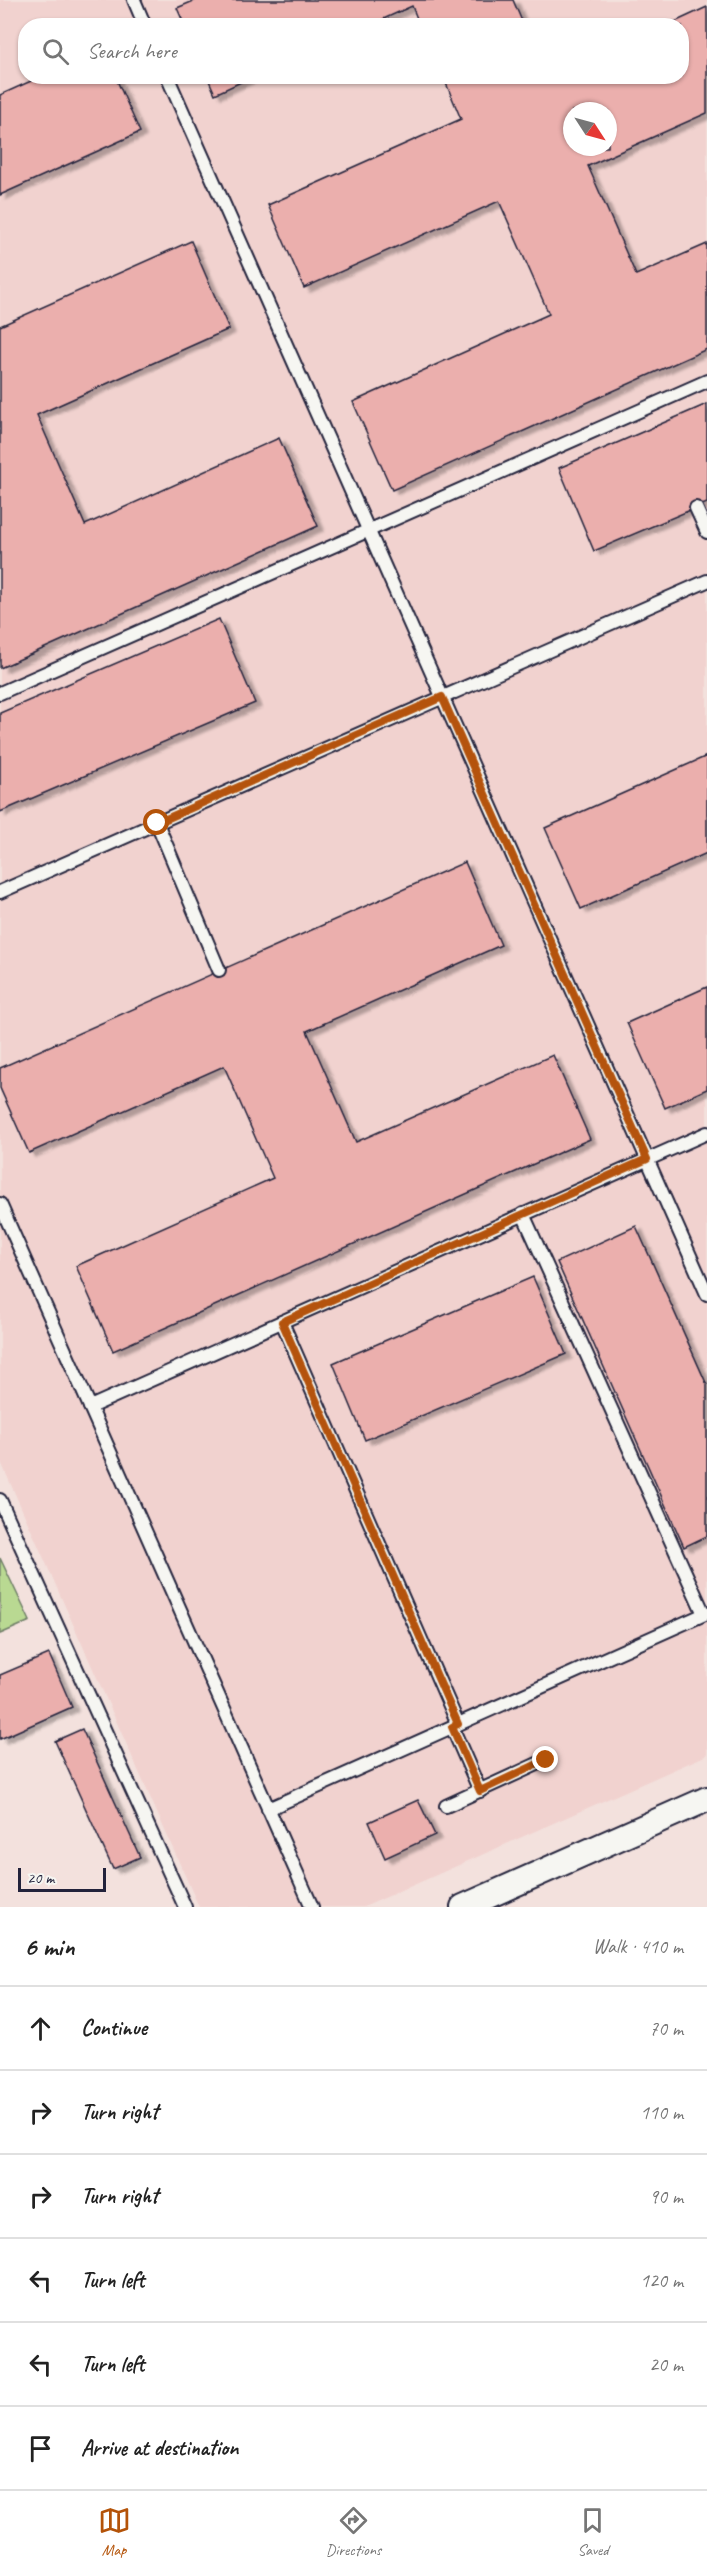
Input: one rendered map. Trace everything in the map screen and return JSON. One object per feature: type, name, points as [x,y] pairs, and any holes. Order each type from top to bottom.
[{"type":"street","points":[[463,1907],[707,1798]]},
{"type":"lane","points":[[134,0],[142,18]]},
{"type":"lane","points":[[171,84],[707,1294]]},
{"type":"lane","points":[[0,693],[707,381]]},
{"type":"lane","points":[[696,508],[707,532]]},
{"type":"lane","points":[[0,892],[707,581]]},
{"type":"lane","points":[[157,823],[219,970]]},
{"type":"lane","points":[[90,1407],[707,1132]]},
{"type":"lane","points":[[0,1204],[312,1907]]},
{"type":"lane","points":[[268,1809],[706,1614],[523,1214]]},
{"type":"lane","points":[[282,1322],[455,1725],[480,1791]]},
{"type":"lane","points":[[0,1500],[185,1907]]},
{"type":"lane","points":[[446,1806],[546,1760]]},
{"type":"shaded area","points":[[0,0],[707,0],[707,1755],[364,1907],[199,1907],[0,1460]]},
{"type":"green space","points":[[0,1558],[30,1621],[0,1634]]},
{"type":"building","points":[[196,0],[513,0],[521,18],[417,18],[412,6],[386,18],[181,18],[177,8]]},
{"type":"building","points":[[707,7],[707,113],[617,153],[617,102],[563,102],[563,156],[610,156],[588,166],[636,275],[707,244],[707,349],[392,490],[353,402],[549,314],[499,201],[304,288],[268,205],[461,119],[446,84],[689,84],[689,18],[683,18]]},
{"type":"building","points":[[24,84],[119,84],[140,132],[0,195],[0,95]]},
{"type":"building","points":[[211,84],[237,84],[215,94]]},
{"type":"building","points":[[191,241],[229,329],[37,415],[85,525],[279,438],[318,526],[0,668],[0,326]]},
{"type":"building","points":[[707,404],[707,503],[594,551],[559,468]]},
{"type":"building","points":[[219,619],[255,703],[0,812],[0,713]]},
{"type":"building","points":[[707,756],[707,853],[581,909],[545,828]]},
{"type":"building","points":[[465,862],[501,945],[307,1031],[356,1142],[553,1055],[590,1139],[113,1351],[76,1266],[273,1178],[224,1066],[29,1153],[0,1088],[0,1068]]},
{"type":"building","points":[[707,987],[707,1089],[665,1108],[627,1023]]},
{"type":"building","points":[[636,1226],[707,1385],[707,1536],[684,1547],[557,1262]]},
{"type":"building","points":[[533,1277],[566,1354],[365,1440],[333,1363]]},
{"type":"building","points":[[49,1654],[72,1707],[0,1739],[0,1675]]},
{"type":"building","points":[[82,1729],[140,1857],[113,1869],[55,1741]]},
{"type":"building","points":[[418,1800],[435,1835],[385,1858],[369,1822]]},
{"type":"route","points":[[157,823],[442,697],[647,1159],[282,1322],[458,1724],[452,1727],[480,1791],[546,1760]]}]
